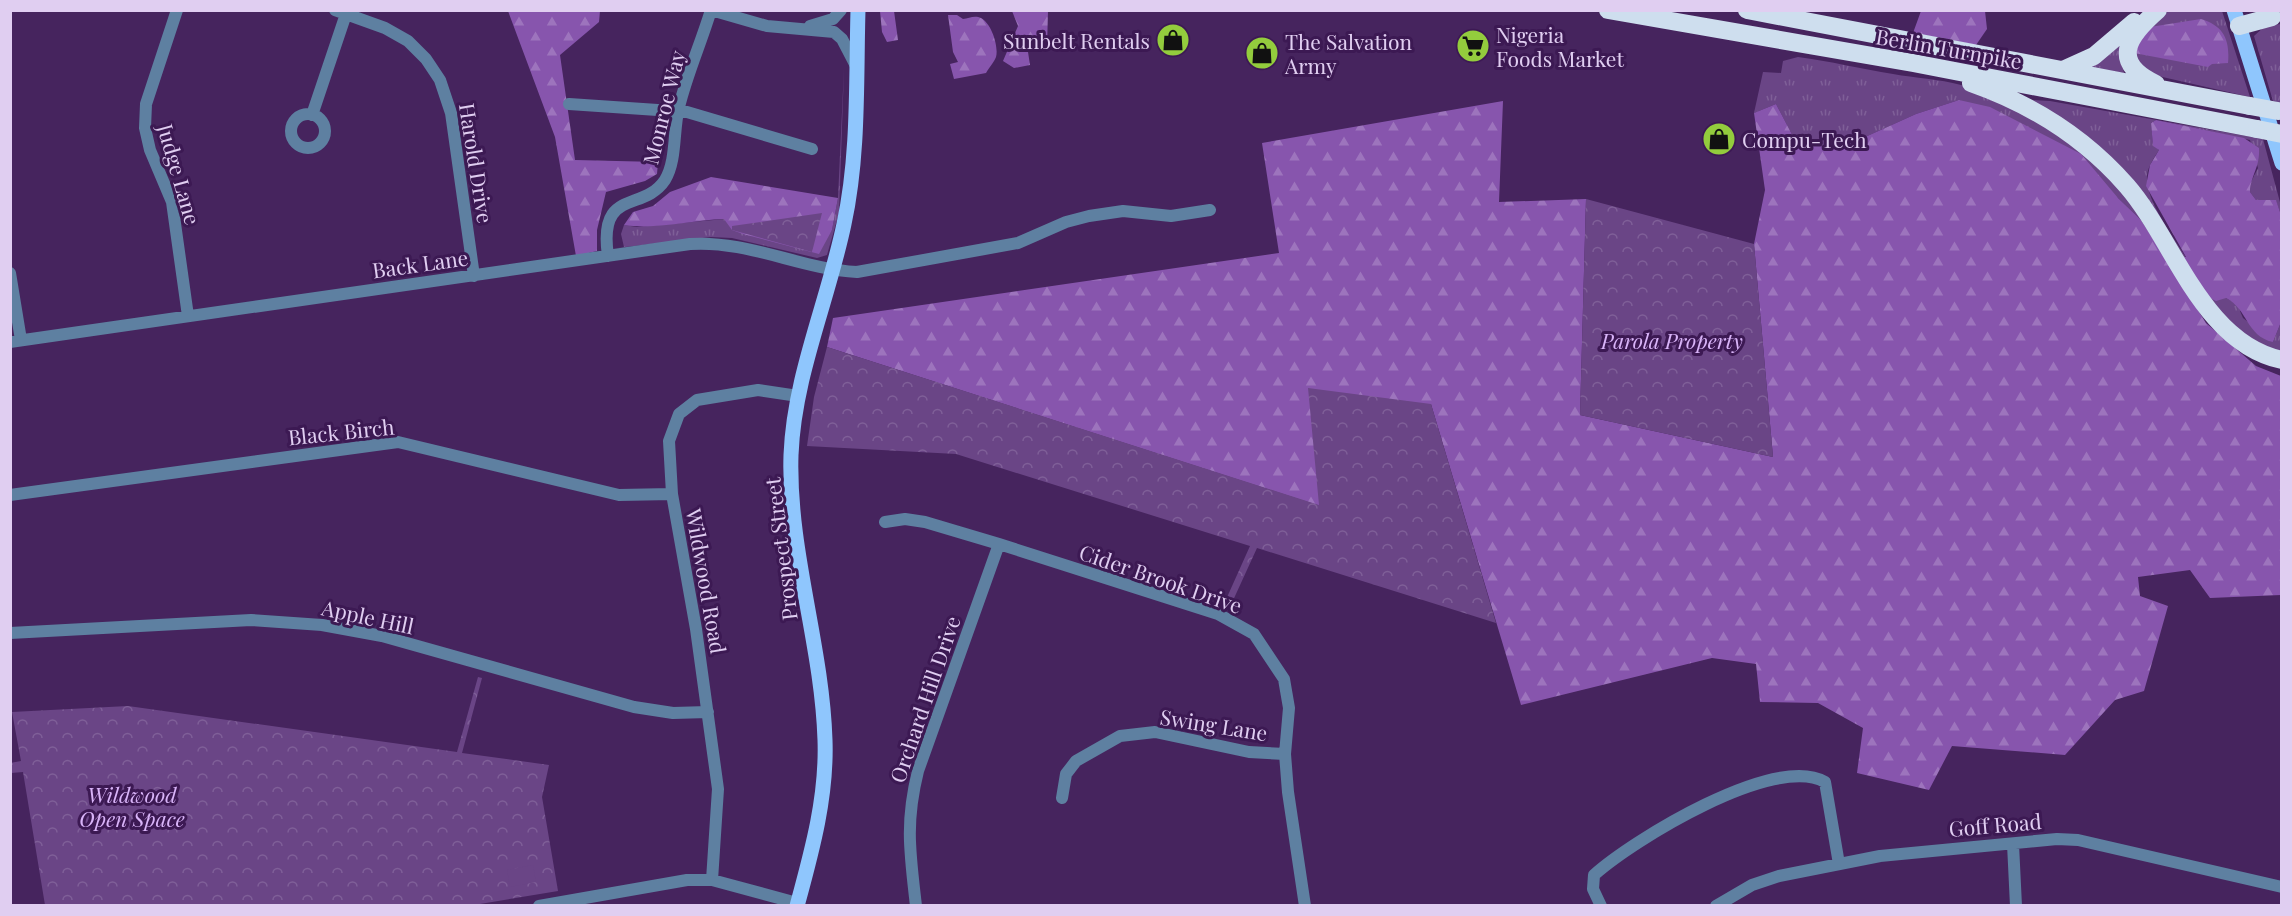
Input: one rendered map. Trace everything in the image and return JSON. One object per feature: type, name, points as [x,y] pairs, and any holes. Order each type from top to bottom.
[{"type":"highway","name":"Berlin Turnpike","points":[[1608,10],[1913,63],[2282,134]]},
{"type":"highway","name":"Berlin Turnpike","points":[[1747,10],[2280,112]]},
{"type":"highway","points":[[2063,70],[2094,56],[2141,19],[2158,10]]},
{"type":"highway","points":[[2249,10],[2277,17]]},
{"type":"highway","points":[[2236,18],[2277,17]]},
{"type":"highway","points":[[2141,19],[2129,42],[2129,63],[2138,75],[2174,92]]},
{"type":"highway","points":[[1913,63],[2011,99],[2077,139],[2108,166],[2134,194],[2186,279],[2218,320],[2256,351],[2282,360]]},
{"type":"main road","name":"Prospect Street","points":[[797,904],[818,828],[825,758],[823,707],[793,506],[792,453],[798,396],[834,269],[850,183],[858,10]]},
{"type":"main road","points":[[2236,18],[2282,163]]},
{"type":"street","name":"Judge Lane","points":[[177,10],[146,104],[145,128],[150,150],[172,202],[188,316]]},
{"type":"street","points":[[711,10],[767,26],[834,32],[842,39],[856,66]]},
{"type":"street","name":"Monroe Way","points":[[608,256],[606,237],[614,213],[623,204],[659,187],[667,175],[678,111],[711,10]]},
{"type":"street","points":[[800,29],[833,19],[841,10]]},
{"type":"street","points":[[312,115],[341,12]]},
{"type":"street","name":"Harold Drive","points":[[341,12],[385,28],[408,41],[426,59],[445,90],[454,129],[474,276]]},
{"type":"street","points":[[569,104],[678,111],[812,148]]},
{"type":"street","name":"Back Lane","points":[[16,341],[690,244],[721,244],[834,269],[869,270],[1018,243],[1066,222],[1089,216],[1123,211],[1171,216],[1210,210]]},
{"type":"street","points":[[10,273],[16,341]]},
{"type":"street","name":"Wildwood Road","points":[[712,880],[718,789],[708,712],[672,494],[669,441],[679,414],[697,400],[758,390],[798,396]]},
{"type":"street","name":"Black Birch","points":[[10,495],[398,442],[619,495],[672,494]]},
{"type":"street","name":"Cider Brook Drive","points":[[885,522],[905,519],[925,522],[999,544],[1218,614],[1254,634],[1284,679],[1289,708],[1285,754],[1288,792],[1305,906]]},
{"type":"street","name":"Orchard Hill Drive","points":[[916,906],[908,836],[915,782],[999,544]]},
{"type":"street","name":"Apple Hill","points":[[10,633],[251,620],[322,624],[382,636],[634,707],[673,713],[708,712]]},
{"type":"street","name":"Swing Lane","points":[[1062,798],[1065,774],[1076,762],[1120,736],[1155,732],[1250,752],[1285,754]]},
{"type":"street","points":[[1601,906],[1593,889],[1594,875],[1610,861],[1705,805],[1750,785],[1778,780],[1815,777],[1825,782],[1839,864]]},
{"type":"street","name":"Goff Road","points":[[1716,906],[1752,885],[1779,876],[1839,864],[1935,849],[2057,839],[2078,840],[2282,887]]},
{"type":"street","points":[[2013,844],[2016,906]]},
{"type":"street","points":[[539,906],[618,900],[687,880],[712,880],[797,904]]},
{"type":"green space","points":[[508,11],[600,11],[599,22],[560,55],[575,160],[658,162],[657,174],[645,181],[606,192],[597,230],[597,251],[576,256],[555,137]]},
{"type":"green space","points":[[880,11],[894,11],[898,40],[887,42],[882,32]]},
{"type":"green space","points":[[1012,11],[1048,11],[1047,48],[1028,52],[1030,65],[1014,68],[1003,61],[1018,26]]},
{"type":"green space","points":[[1921,11],[1985,11],[1987,29],[1976,45],[1913,33]]},
{"type":"green space","points":[[2168,11],[2222,11],[2250,97],[2145,73],[2139,69],[2134,48],[2150,25]]},
{"type":"green space","points":[[948,15],[957,15],[963,19],[979,17],[988,25],[997,52],[986,73],[954,79],[950,64],[958,62],[953,52]]},
{"type":"green space","points":[[2201,19],[2215,26],[2224,35],[2228,47],[2228,63],[2212,64],[2208,67],[2134,53],[2134,48],[2150,27]]},
{"type":"green space","points":[[2281,24],[2281,103],[2273,101],[2254,36],[2265,26]]},
{"type":"green space","points":[[2126,36],[2119,54],[2124,73],[2088,67]]},
{"type":"green space","points":[[1798,57],[1953,83],[2012,106],[2038,121],[2087,156],[2126,198],[2141,220],[2118,198],[1959,100],[1916,114],[1843,147],[1798,146],[1776,104],[1754,113],[1763,72],[1781,73],[1783,61]]},
{"type":"green space","points":[[844,69],[839,213],[827,255],[817,258],[732,238],[711,237],[617,248],[624,247],[621,234],[624,225],[637,227],[725,219],[824,241],[832,230],[838,198]]},
{"type":"green space","points":[[1959,100],[1990,107],[2081,154],[2118,198],[2141,220],[2206,323],[2256,366],[2281,376],[2281,595],[2210,598],[2190,570],[2138,577],[2140,596],[2168,606],[2144,691],[2115,700],[2065,755],[1952,746],[1929,790],[1857,773],[1863,728],[1818,703],[1760,702],[1756,664],[1712,658],[1521,705],[1431,404],[1320,506],[827,347],[833,318],[1279,253],[1262,143],[1503,101],[1499,202],[1586,199],[1580,415],[1773,457],[1754,244],[1765,190],[1754,113],[1776,104],[1798,146],[1843,147],[1916,114]]},
{"type":"green space","points":[[2032,100],[2050,101],[2263,139],[2281,206],[2281,215],[2276,201],[2256,200],[2250,192],[2251,182],[2258,168],[2250,140],[2156,120],[2151,123],[2153,145],[2159,150],[2149,169],[2148,186],[2155,207],[2186,258],[2182,257],[2099,150]]},
{"type":"green space","points":[[2156,120],[2244,138],[2259,148],[2250,192],[2256,200],[2276,200],[2281,215],[2281,322],[2273,342],[2257,334],[2239,309],[2226,298],[2216,301],[2206,296],[2182,257],[2186,257],[2146,186],[2150,165],[2159,150],[2153,146],[2151,123]]},
{"type":"green space","points":[[711,177],[838,198],[832,230],[819,254],[732,230],[724,219],[661,226],[624,225],[633,212],[653,206],[670,192]]},
{"type":"green space","name":"Parola Property","points":[[1586,199],[1754,244],[1773,457],[1580,415]]},
{"type":"green space","points":[[822,213],[812,252],[732,230],[732,226]]},
{"type":"green space","points":[[2206,296],[2226,298],[2237,304],[2243,318],[2273,342],[2281,322],[2281,356],[2242,336]]},
{"type":"green space","points":[[827,347],[1319,505],[1308,388],[1431,404],[1496,623],[1257,548],[1230,607],[1224,604],[1250,546],[956,454],[807,446],[814,397]]},
{"type":"green space","name":"Wildwood Open Space","points":[[478,677],[482,678],[462,753],[549,765],[542,797],[558,891],[468,906],[45,905],[23,772],[11,773],[10,763],[21,761],[12,712],[128,706],[457,752]]},
{"type":"green space","points":[[533,865],[536,882],[510,887],[507,870]]},
{"type":"place","name":"Sunbelt Rentals","points":[[1173,40]]},
{"type":"place","name":"Nigeria Foods Market","points":[[1473,46]]},
{"type":"place","name":"The Salvation Army","points":[[1262,53]]},
{"type":"place","name":"Compu-Tech","points":[[1719,139]]}]
